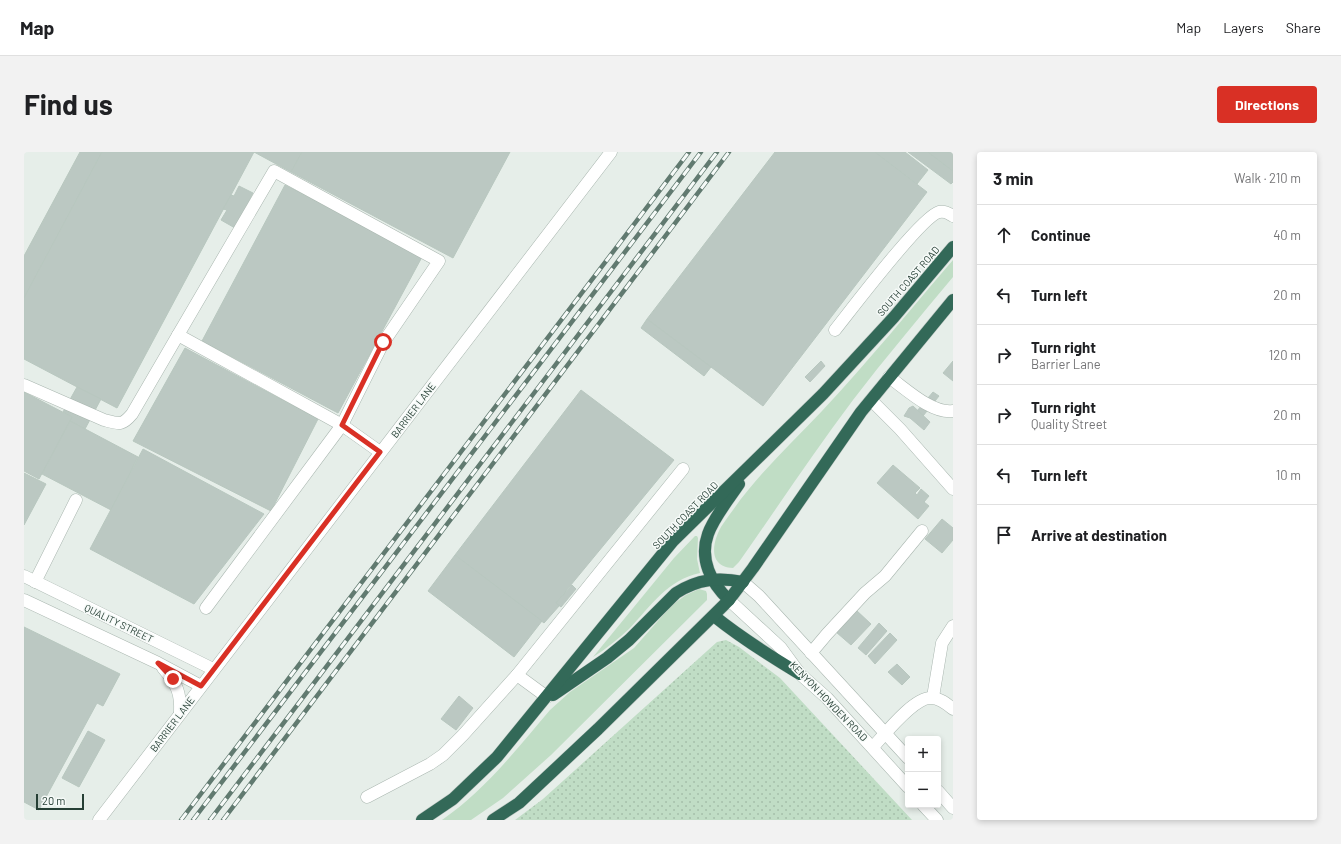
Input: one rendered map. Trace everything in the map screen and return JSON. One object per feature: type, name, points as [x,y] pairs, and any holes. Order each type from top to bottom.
[{"type":"highway","name":"SOUTH COAST ROAD","points":[[422,820],[453,799],[497,757],[545,700],[673,541],[823,394],[894,316],[953,247]]},
{"type":"highway","points":[[493,820],[520,803],[598,729],[729,600],[861,412],[953,300]]},
{"type":"highway","points":[[729,600],[712,580],[706,559],[706,544],[708,534],[714,520],[749,467]]},
{"type":"highway","points":[[545,700],[606,658],[629,640],[676,593],[692,584],[702,581],[728,580],[743,582]]},
{"type":"highway","points":[[714,616],[769,656],[800,674]]},
{"type":"street","name":"BARRIER LANE","points":[[99,820],[608,153]]},
{"type":"street","points":[[24,385],[104,420],[118,424],[125,422],[132,414],[274,171],[438,261],[383,342],[342,425],[206,608]]},
{"type":"street","points":[[835,330],[908,241],[929,218],[938,212],[945,212],[953,216]]},
{"type":"street","points":[[178,335],[342,425],[380,452]]},
{"type":"street","points":[[890,377],[927,404],[945,412],[953,411]]},
{"type":"street","points":[[871,400],[900,429],[953,489]]},
{"type":"street","points":[[367,797],[430,764],[443,755],[517,675],[683,470]]},
{"type":"street","points":[[29,579],[76,500]]},
{"type":"street","points":[[811,653],[865,593],[885,576],[922,531]]},
{"type":"street","name":"QUALITY STREET","points":[[29,579],[213,669]]},
{"type":"street","name":"KENYON HOWDEN ROAD","points":[[743,582],[759,596],[905,755]]},
{"type":"street","name":"QUALITY STREET","points":[[24,600],[158,663],[201,686]]},
{"type":"street","name":"KENYON HOWDEN ROAD","points":[[729,600],[781,648],[800,674],[827,698],[905,784]]},
{"type":"street","points":[[101,636],[110,618]]},
{"type":"street","points":[[933,697],[942,643],[953,626]]},
{"type":"street","points":[[158,663],[173,679],[178,690],[180,713]]},
{"type":"street","points":[[517,675],[545,700]]},
{"type":"street","points":[[873,747],[912,706],[926,698],[933,697],[947,704],[953,709]]},
{"type":"street","points":[[941,794],[953,808]]},
{"type":"street","points":[[926,808],[937,820]]},
{"type":"green space","points":[[953,260],[953,277],[853,400],[809,460],[739,562],[733,568],[725,567],[719,563],[714,553],[718,533],[743,496],[856,374]]},
{"type":"green space","points":[[695,536],[698,538],[697,559],[700,573],[688,576],[678,581],[660,595],[629,629],[603,651],[593,657],[674,558]]},
{"type":"green space","points":[[699,589],[706,591],[707,600],[551,755],[503,798],[471,820],[442,820],[472,796],[500,768],[550,710],[570,692],[634,648],[672,605],[686,595]]},
{"type":"green space","points":[[726,640],[739,647],[780,678],[912,820],[515,820],[543,799],[717,642]]},
{"type":"building","points":[[80,152],[102,152],[24,298],[24,256]]},
{"type":"building","points":[[102,152],[254,152],[117,408],[24,359],[24,298]]},
{"type":"building","points":[[254,152],[302,152],[291,172]]},
{"type":"building","points":[[302,152],[510,152],[453,258],[291,172]]},
{"type":"building","points":[[775,152],[875,152],[927,192],[763,406],[647,319]]},
{"type":"building","points":[[875,152],[905,152],[928,170],[917,184]]},
{"type":"building","points":[[908,152],[928,152],[953,171],[953,182],[951,184]]},
{"type":"building","points":[[928,152],[953,152],[953,171]]},
{"type":"building","points":[[285,185],[422,257],[338,413],[202,341]]},
{"type":"building","points":[[239,186],[253,193],[235,228],[221,220],[227,210],[223,209],[231,195],[234,196]]},
{"type":"building","points":[[647,319],[711,367],[704,376],[641,328]]},
{"type":"building","points":[[185,348],[318,419],[271,511],[133,441]]},
{"type":"building","points":[[821,361],[825,366],[810,382],[805,377]]},
{"type":"building","points":[[953,361],[953,381],[943,373]]},
{"type":"building","points":[[77,387],[101,399],[85,429],[70,421],[72,417],[63,412]]},
{"type":"building","points":[[581,390],[674,460],[556,603],[560,605],[544,623],[455,555]]},
{"type":"building","points":[[24,392],[72,417],[39,479],[24,471]]},
{"type":"building","points":[[933,392],[939,396],[923,416],[917,411]]},
{"type":"building","points":[[913,406],[930,422],[924,430],[910,418],[904,416],[909,408]]},
{"type":"building","points":[[70,421],[138,457],[111,510],[42,474]]},
{"type":"building","points":[[143,449],[264,514],[194,604],[90,549]]},
{"type":"building","points":[[893,465],[920,488],[915,493],[917,495],[921,489],[929,496],[924,502],[929,506],[918,519],[877,483]]},
{"type":"building","points":[[24,473],[46,484],[24,525]]},
{"type":"building","points":[[942,519],[953,528],[953,540],[942,553],[925,539]]},
{"type":"building","points":[[455,555],[542,621],[514,657],[428,591]]},
{"type":"building","points":[[572,585],[576,589],[561,607],[556,603]]},
{"type":"building","points":[[856,610],[871,624],[851,645],[836,632]]},
{"type":"building","points":[[879,623],[887,631],[866,655],[858,648]]},
{"type":"building","points":[[24,627],[120,674],[103,706],[97,703],[39,810],[24,802]]},
{"type":"building","points":[[890,633],[897,640],[875,664],[868,656]]},
{"type":"building","points":[[897,664],[910,677],[902,685],[888,672]]},
{"type":"building","points":[[459,696],[473,708],[456,730],[441,719]]},
{"type":"building","points":[[88,731],[105,740],[79,787],[62,778]]},
{"type":"railway","points":[[181,820],[689,152]]},
{"type":"railway","points":[[193,820],[701,152]]},
{"type":"railway","points":[[210,820],[717,152]]},
{"type":"railway","points":[[223,820],[729,152]]},
{"type":"route","points":[[173,679],[158,663],[201,686],[380,452],[342,425],[383,342]]}]
